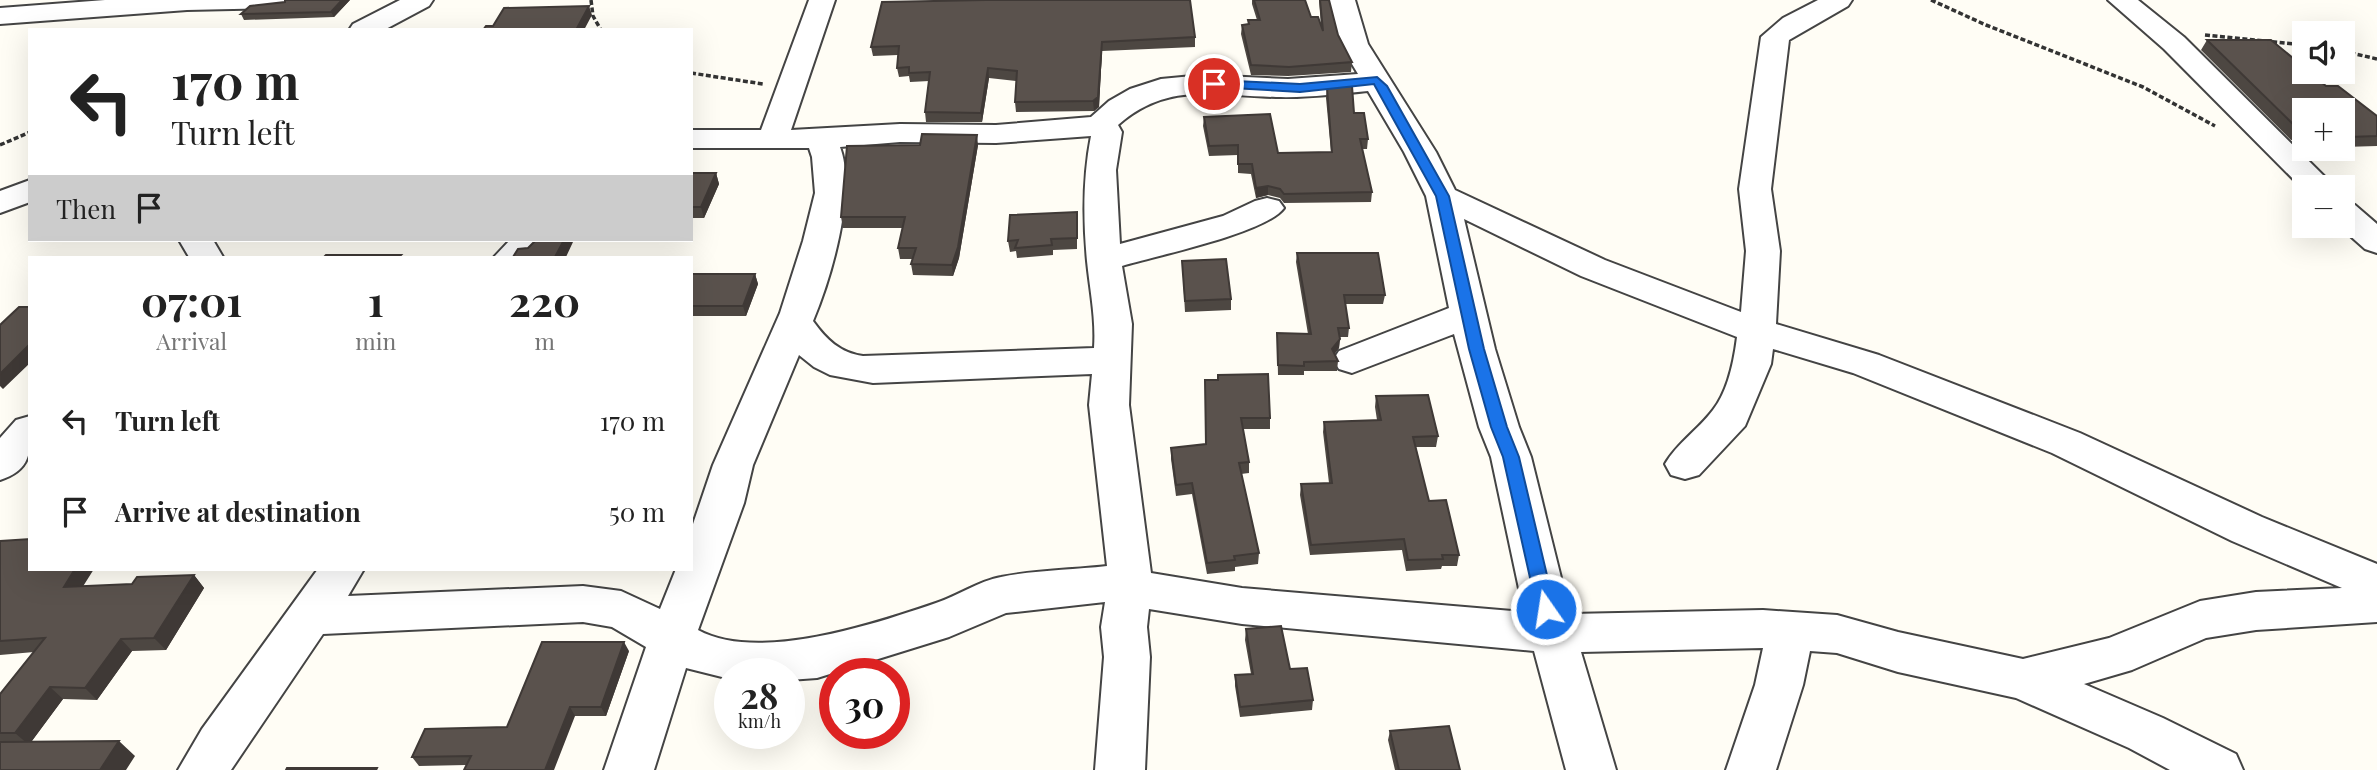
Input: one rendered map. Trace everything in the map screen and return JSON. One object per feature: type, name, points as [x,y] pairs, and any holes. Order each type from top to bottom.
[{"type":"street","points":[[21,15],[187,2],[275,0]]},
{"type":"street","points":[[367,28],[420,0]]},
{"type":"street","points":[[773,138],[821,0]]},
{"type":"street","points":[[1342,0],[1349,34],[1442,196],[1489,394],[1511,457],[1552,634],[1591,770]]},
{"type":"street","points":[[1685,464],[1731,416],[1752,364],[1763,251],[1755,188],[1775,37],[1793,24],[1839,0]]},
{"type":"street","points":[[2121,0],[2159,31],[2307,175]]},
{"type":"street","points":[[693,139],[821,139],[900,133],[996,134],[1099,126],[1115,110],[1177,73],[1300,88],[1377,80]]},
{"type":"street","points":[[1099,126],[1107,132],[1100,170],[1104,260],[1114,324],[1109,405],[1128,547],[1130,586],[1124,627],[1127,657],[1120,770]]},
{"type":"street","points":[[629,770],[671,640],[723,503],[733,465],[794,321],[820,241],[831,193],[828,157],[821,139]]},
{"type":"street","points":[[0,202],[28,191]]},
{"type":"street","points":[[1442,196],[1593,268],[1757,331],[1866,364],[2066,443],[2247,529],[2377,583]]},
{"type":"street","points":[[0,209],[28,208]]},
{"type":"street","points":[[1104,260],[1224,227],[1252,217],[1267,208]]},
{"type":"street","points":[[2355,223],[2377,242]]},
{"type":"street","points":[[512,256],[528,242]]},
{"type":"street","points":[[1352,360],[1469,314]]},
{"type":"street","points":[[794,321],[818,353],[836,363],[855,368],[959,369],[1112,360]]},
{"type":"street","points":[[0,421],[28,420]]},
{"type":"street","points":[[0,465],[28,432]]},
{"type":"street","points":[[203,770],[341,571]]},
{"type":"street","points":[[312,616],[583,604],[621,610],[694,651],[722,658],[764,663],[817,658],[949,618],[1000,595],[1110,584],[1242,606],[1552,634],[1789,630],[1836,634],[1898,652],[2023,679],[2146,733],[2218,770]]},
{"type":"street","points":[[2023,679],[2115,656],[2200,620],[2256,611],[2377,604]]},
{"type":"street","points":[[1751,770],[1779,690],[1789,630]]},
{"type":"path","points":[[591,0],[593,16],[600,28]]},
{"type":"path","points":[[1931,0],[2143,88],[2222,130]]},
{"type":"path","points":[[2159,31],[2292,45]]},
{"type":"path","points":[[2355,53],[2377,58]]},
{"type":"path","points":[[693,74],[748,83],[792,86]]},
{"type":"path","points":[[0,145],[28,133]]},
{"type":"building","points":[[285,0],[342,0],[331,12],[241,14],[250,6]]},
{"type":"building","points":[[1190,0],[1195,37],[1102,42],[1098,97],[1093,101],[1015,102],[1017,71],[988,68],[981,113],[925,112],[930,72],[909,73],[909,67],[897,68],[899,46],[871,47],[882,2]]},
{"type":"building","points":[[1254,0],[1305,0],[1311,17],[1318,17],[1323,31],[1320,0],[1329,0],[1338,35],[1352,62],[1289,67],[1251,65],[1242,25],[1249,24],[1248,20],[1260,20]]},
{"type":"building","points":[[589,6],[577,28],[484,28],[493,26],[504,8]]},
{"type":"building","points":[[2207,40],[2271,40],[2292,57],[2292,84],[2338,86],[2354,98],[2292,98],[2292,123]]},
{"type":"building","points":[[1352,86],[1354,113],[1364,113],[1368,139],[1360,139],[1372,192],[1284,194],[1280,189],[1268,186],[1256,188],[1252,164],[1238,164],[1238,145],[1209,146],[1204,117],[1270,114],[1278,153],[1332,152],[1327,88]]},
{"type":"building","points":[[2355,99],[2377,116],[2377,136],[2355,137]]},
{"type":"building","points":[[922,134],[977,135],[958,247],[952,265],[911,264],[916,248],[898,248],[905,217],[841,217],[847,146],[920,145]]},
{"type":"building","points":[[693,173],[716,173],[701,207],[693,207]]},
{"type":"building","points":[[1077,212],[1077,238],[1051,239],[1052,245],[1015,248],[1018,240],[1008,241],[1010,215]]},
{"type":"building","points":[[534,242],[563,242],[556,256],[514,256],[518,249],[528,248]]},
{"type":"building","points":[[1297,253],[1378,253],[1385,295],[1344,295],[1349,328],[1338,328],[1340,339],[1332,349],[1338,361],[1304,362],[1304,366],[1278,365],[1277,333],[1311,334]]},
{"type":"building","points":[[326,255],[401,255],[400,256]]},
{"type":"building","points":[[1226,259],[1231,299],[1185,301],[1182,261]]},
{"type":"building","points":[[693,274],[755,274],[743,306],[693,306]]},
{"type":"building","points":[[19,307],[28,307],[28,346],[0,374],[0,325]]},
{"type":"building","points":[[1268,374],[1270,418],[1241,418],[1249,462],[1239,463],[1259,553],[1234,556],[1235,560],[1207,563],[1192,483],[1176,485],[1171,448],[1206,444],[1205,380],[1218,380],[1218,375]]},
{"type":"building","points":[[1428,395],[1438,436],[1413,437],[1429,501],[1446,500],[1459,555],[1442,555],[1443,559],[1408,560],[1404,539],[1311,545],[1301,484],[1332,483],[1324,422],[1381,420],[1376,396]]},
{"type":"building","points":[[28,539],[28,571],[74,571],[64,587],[132,584],[137,577],[194,575],[154,638],[121,639],[85,688],[50,687],[15,733],[0,733],[0,694],[45,638],[0,641],[0,541]]},
{"type":"building","points":[[1281,626],[1290,669],[1307,668],[1313,700],[1240,707],[1235,675],[1253,674],[1246,629]]},
{"type":"building","points":[[542,642],[624,642],[601,707],[570,707],[545,770],[464,770],[471,756],[412,757],[425,729],[507,727]]},
{"type":"building","points":[[1449,726],[1460,770],[1399,770],[1390,731]]},
{"type":"building","points":[[119,741],[100,770],[0,770],[0,742]]},
{"type":"building","points":[[287,768],[377,768],[286,770]]},
{"type":"route","points":[[1214,84],[1300,88],[1377,80],[1381,86],[1442,196],[1476,349],[1499,427],[1511,457],[1546,609]]}]
